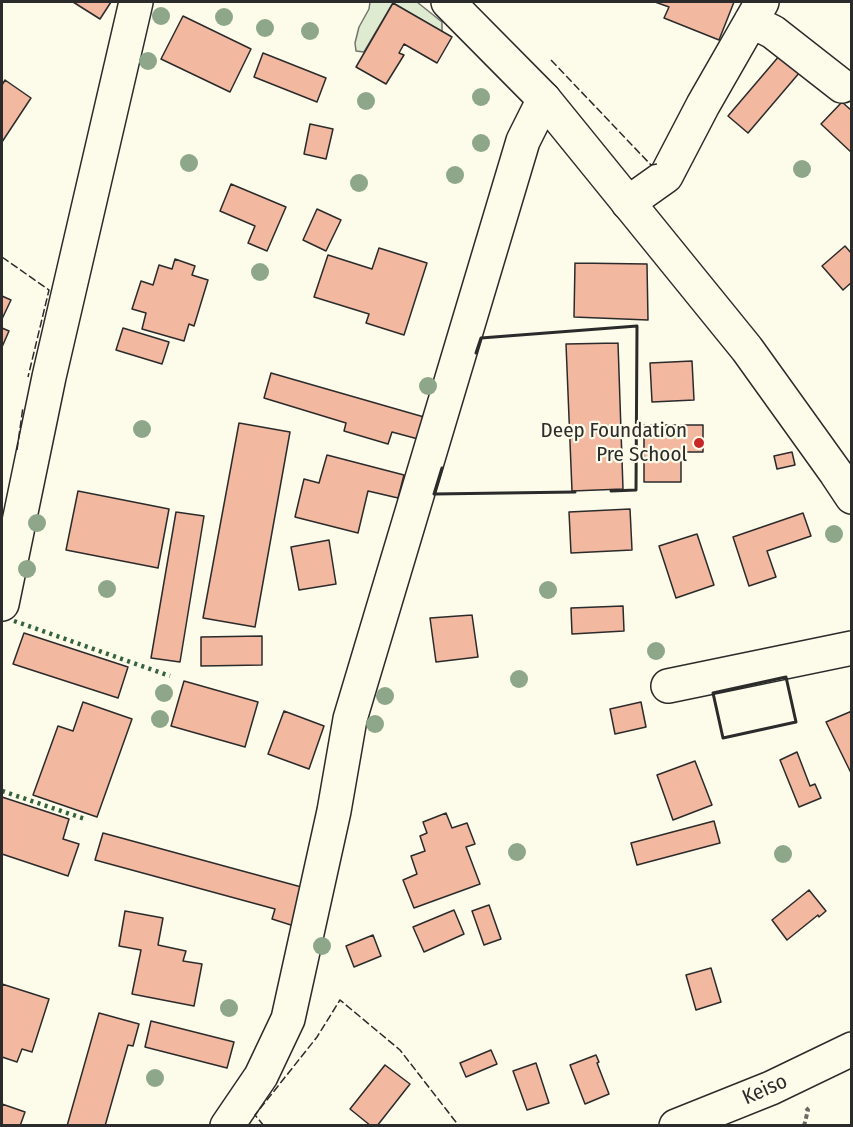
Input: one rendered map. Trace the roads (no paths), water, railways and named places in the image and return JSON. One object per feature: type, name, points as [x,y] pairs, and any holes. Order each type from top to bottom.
[{"type":"street","points":[[2,604],[49,377],[136,2]]},
{"type":"street","points":[[448,2],[544,99],[747,349],[846,478]]},
{"type":"street","points":[[628,202],[666,176],[757,11],[773,32],[842,86]]},
{"type":"street","points":[[227,1125],[261,1076],[288,1019],[334,811],[350,719],[523,141],[544,99]]},
{"type":"street","points":[[668,686],[852,648]]},
{"type":"street","name":"Keiso","points":[[676,1125],[727,1107],[852,1049]]},
{"type":"place","name":"Deep Foundation Pre School","points":[[699,443]]}]
